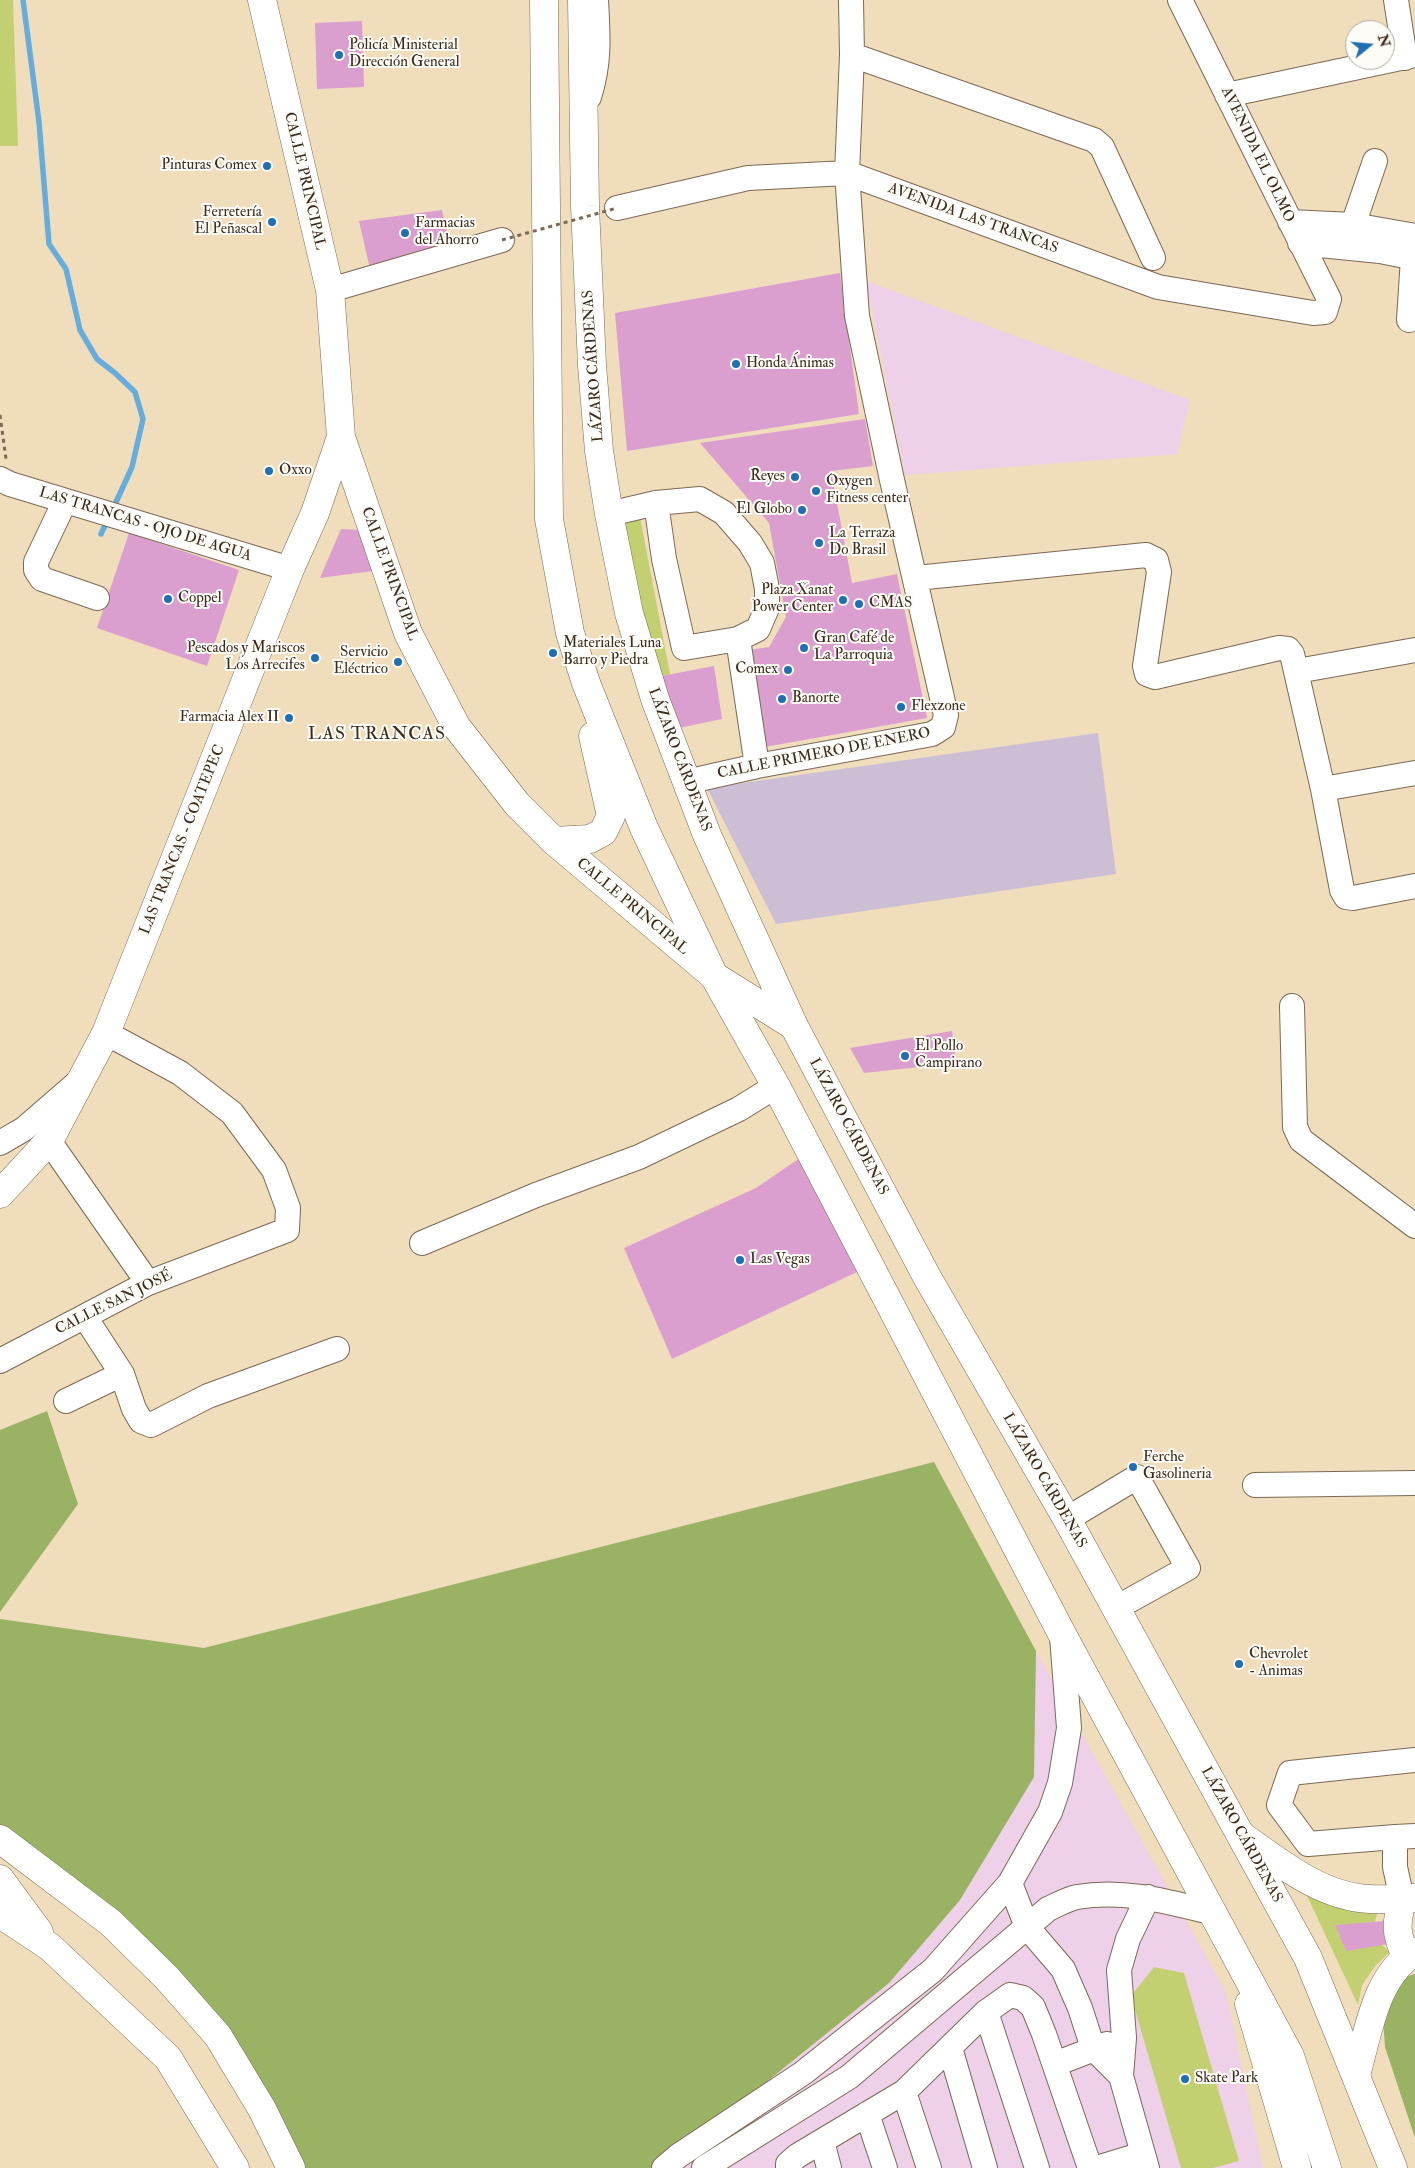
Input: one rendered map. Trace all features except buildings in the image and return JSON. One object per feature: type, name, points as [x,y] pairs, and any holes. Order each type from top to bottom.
[{"type":"main road","name":"CALLE PRINCIPAL","points":[[262,0],[330,290],[341,437],[408,633],[456,726],[517,804],[554,841],[714,976],[794,1026]]},
{"type":"main road","points":[[544,0],[549,519],[570,634],[586,683],[644,828],[714,976],[776,1086],[1062,1634],[1210,1912],[1290,2056],[1327,2168]]},
{"type":"main road","name":"LÁZARO CÁRDENAS","points":[[582,0],[584,206],[592,365],[599,450],[609,514],[629,613],[655,699],[686,782],[707,835],[794,1026],[927,1277],[1116,1608],[1308,1958],[1393,2168]]},
{"type":"main road","name":"LAS TRANCAS - COATEPEC","points":[[0,1194],[49,1141],[106,1033],[290,569],[315,513],[341,437]]},
{"type":"main road","points":[[554,841],[590,839],[603,832],[611,816],[587,711],[586,683]]},
{"type":"main road","points":[[1242,1836],[1296,1873],[1332,1891],[1367,1900],[1409,1898],[1396,1926],[1398,1938],[1410,1954],[1391,1973],[1377,2002],[1356,2075]]},
{"type":"main road","points":[[0,1839],[111,1923],[167,1978],[218,2036],[262,2109],[291,2168]]},
{"type":"main road","points":[[0,1850],[31,1861]]},
{"type":"main road","points":[[0,1878],[50,1947]]},
{"type":"main road","points":[[0,1914],[50,1947],[168,2058],[235,2168]]},
{"type":"main road","points":[[1233,1952],[1297,2168]]},
{"type":"street","points":[[533,0],[535,174],[538,195],[546,214]]},
{"type":"street","points":[[584,113],[596,76],[598,52],[596,0]]},
{"type":"street","name":"CALLE PRIMERO DE ENERO","points":[[686,782],[757,766],[932,734],[943,727],[946,715],[892,480],[857,316],[847,173],[852,55],[851,0]]},
{"type":"street","name":"AVENIDA EL OLMO","points":[[1180,0],[1328,299],[1326,312]]},
{"type":"street","points":[[1227,95],[1410,57],[1396,0]]},
{"type":"street","points":[[852,55],[1094,140],[1102,147],[1153,258]]},
{"type":"street","points":[[1353,225],[1375,161]]},
{"type":"street","name":"AVENIDA LAS TRANCAS","points":[[618,208],[748,178],[847,173],[1158,287],[1313,313],[1326,312]]},
{"type":"street","points":[[1290,222],[1353,225],[1414,247]]},
{"type":"street","points":[[330,290],[502,240]]},
{"type":"street","points":[[1300,243],[1371,250],[1414,247]]},
{"type":"street","points":[[1409,320],[1414,247]]},
{"type":"street","name":"LAS TRANCAS - OJO DE AGUA","points":[[5,482],[290,569]]},
{"type":"street","points":[[609,514],[656,503],[700,499],[724,513],[750,543],[762,563],[767,588],[766,608],[758,629],[738,639],[684,648],[664,559],[656,503]]},
{"type":"street","points":[[65,501],[36,562],[36,570],[42,579],[96,598]]},
{"type":"street","points":[[916,578],[1146,555],[1156,560],[1159,572],[1145,666],[1147,674],[1155,677],[1279,648],[1288,649],[1292,654],[1297,671],[1323,789],[1342,890],[1346,897],[1353,898],[1415,886]]},
{"type":"street","points":[[738,639],[757,766]]},
{"type":"street","points":[[1297,671],[1415,650]]},
{"type":"street","points":[[1323,789],[1415,773]]},
{"type":"street","points":[[1292,1006],[1295,1127],[1301,1140],[1415,1226]]},
{"type":"street","name":"CALLE SAN JOSÉ","points":[[0,1361],[148,1283],[288,1230],[288,1208],[274,1170],[232,1114],[180,1073],[106,1033]]},
{"type":"street","points":[[0,1143],[24,1129],[82,1079]]},
{"type":"street","points":[[422,1243],[536,1195],[639,1157],[738,1109],[776,1086]]},
{"type":"street","points":[[49,1141],[148,1283]]},
{"type":"street","points":[[85,1317],[122,1374],[134,1410],[141,1421],[151,1425],[208,1396],[337,1349]]},
{"type":"street","points":[[66,1401],[122,1374]]},
{"type":"street","points":[[1066,1519],[1137,1477],[1188,1568],[1116,1608]]},
{"type":"street","points":[[1255,1485],[1415,1484]]},
{"type":"street","points":[[675,2164],[723,2126],[803,2073],[932,1970],[1010,1882],[1050,1812],[1060,1783],[1069,1728],[1062,1634]]},
{"type":"street","points":[[1409,1898],[1395,1867],[1405,1836],[1308,1844],[1279,1805],[1290,1773],[1415,1760]]},
{"type":"street","points":[[1010,1882],[1027,1927],[1063,1969],[1080,2008],[1093,2048],[1121,2076]]},
{"type":"street","points":[[704,2168],[739,2159],[849,2077],[1048,1909],[1075,1898],[1111,1894],[1148,1897],[1210,1912]]},
{"type":"street","points":[[1097,2168],[1145,2161],[1121,2076],[1124,2038],[1119,1970],[1128,1938],[1148,1897]]},
{"type":"street","points":[[788,2168],[788,2164],[797,2156],[904,2092],[986,2012],[1010,1995],[1023,1998],[1032,2007],[1055,2064],[1090,2168]]},
{"type":"street","points":[[986,2012],[1037,2168]]},
{"type":"street","points":[[1055,2064],[1093,2048],[1124,2038]]},
{"type":"street","points":[[950,2048],[985,2168]]},
{"type":"street","points":[[904,2092],[928,2168]]},
{"type":"street","points":[[868,2114],[885,2168]]},
{"type":"street","points":[[723,2126],[739,2159]]},
{"type":"street","points":[[822,2141],[830,2168]]},
{"type":"path","points":[[502,240],[618,208]]},
{"type":"path","points":[[0,415],[5,482]]},
{"type":"shaded area","points":[[866,281],[1190,400],[1177,454],[905,475]]},
{"type":"shaded area","points":[[1098,733],[1116,874],[776,924],[707,788]]},
{"type":"shaded area","points":[[1036,1651],[1226,1992],[1263,2168],[660,2168],[889,1983],[1034,1777]]},
{"type":"green space","points":[[0,0],[13,0],[18,146],[0,146]]},
{"type":"green space","points":[[639,512],[670,674],[656,677],[620,516]]},
{"type":"green space","points":[[47,1411],[78,1504],[0,1612],[0,1430]]},
{"type":"green space","points":[[934,1462],[1036,1651],[1034,1777],[960,1900],[889,1983],[660,2168],[294,2168],[165,1971],[0,1834],[0,1619],[204,1648]]},
{"type":"green space","points":[[1302,1885],[1378,1910],[1374,1929],[1375,1934],[1390,1952],[1376,1965],[1362,1985],[1358,2005]]},
{"type":"green space","name":"Skate Park","points":[[1154,1967],[1184,1973],[1239,2161],[1213,2168],[1181,2168],[1131,1996]]},
{"type":"green space","points":[[1415,1974],[1415,2138],[1385,2047],[1382,2004],[1405,1977]]},
{"type":"waterway","points":[[23,0],[39,122],[49,244],[66,269],[80,330],[97,359],[135,392],[143,419],[132,467],[112,511]]},
{"type":"waterway","points":[[101,534],[108,519]]},
{"type":"place","name":"Policía Ministerial Dirección General","points":[[339,55]]},
{"type":"place","name":"Pinturas Comex","points":[[267,166]]},
{"type":"place","name":"Ferretería El Peñascal","points":[[272,222]]},
{"type":"place","name":"Farmacias del Ahorro","points":[[405,233]]},
{"type":"place","name":"Honda Ánimas","points":[[736,364]]},
{"type":"place","name":"Oxxo","points":[[269,471]]},
{"type":"place","name":"Reyes","points":[[795,477]]},
{"type":"place","name":"Oxygen Fitness center","points":[[816,491]]},
{"type":"place","name":"El Globo","points":[[802,510]]},
{"type":"place","name":"La Terraza Do Brasil","points":[[819,543]]},
{"type":"place","name":"Coppel","points":[[168,599]]},
{"type":"place","name":"Plaza Xanat Power Center","points":[[843,600]]},
{"type":"place","name":"CMAS","points":[[859,604]]},
{"type":"place","name":"Gran Café de La Parroquia","points":[[804,648]]},
{"type":"place","name":"Materiales Luna Barro y Piedra","points":[[553,653]]},
{"type":"place","name":"Pescados y Mariscos Los Arrecifes","points":[[315,658]]},
{"type":"place","name":"Servicio Eléctrico","points":[[398,662]]},
{"type":"place","name":"Comex","points":[[788,670]]},
{"type":"place","name":"Banorte","points":[[782,699]]},
{"type":"place","name":"Flexzone","points":[[901,707]]},
{"type":"place","name":"Farmacia Alex II","points":[[289,718]]},
{"type":"place","name":"El Pollo Campirano","points":[[905,1056]]},
{"type":"place","name":"Las Vegas","points":[[740,1260]]},
{"type":"place","name":"Ferche Gasolineria","points":[[1133,1467]]},
{"type":"place","name":"Chevrolet - Animas","points":[[1239,1664]]},
{"type":"place","name":"Skate Park","points":[[1185,2079]]},
{"type":"district","name":"LAS TRANCAS","points":[[377,735]]}]
